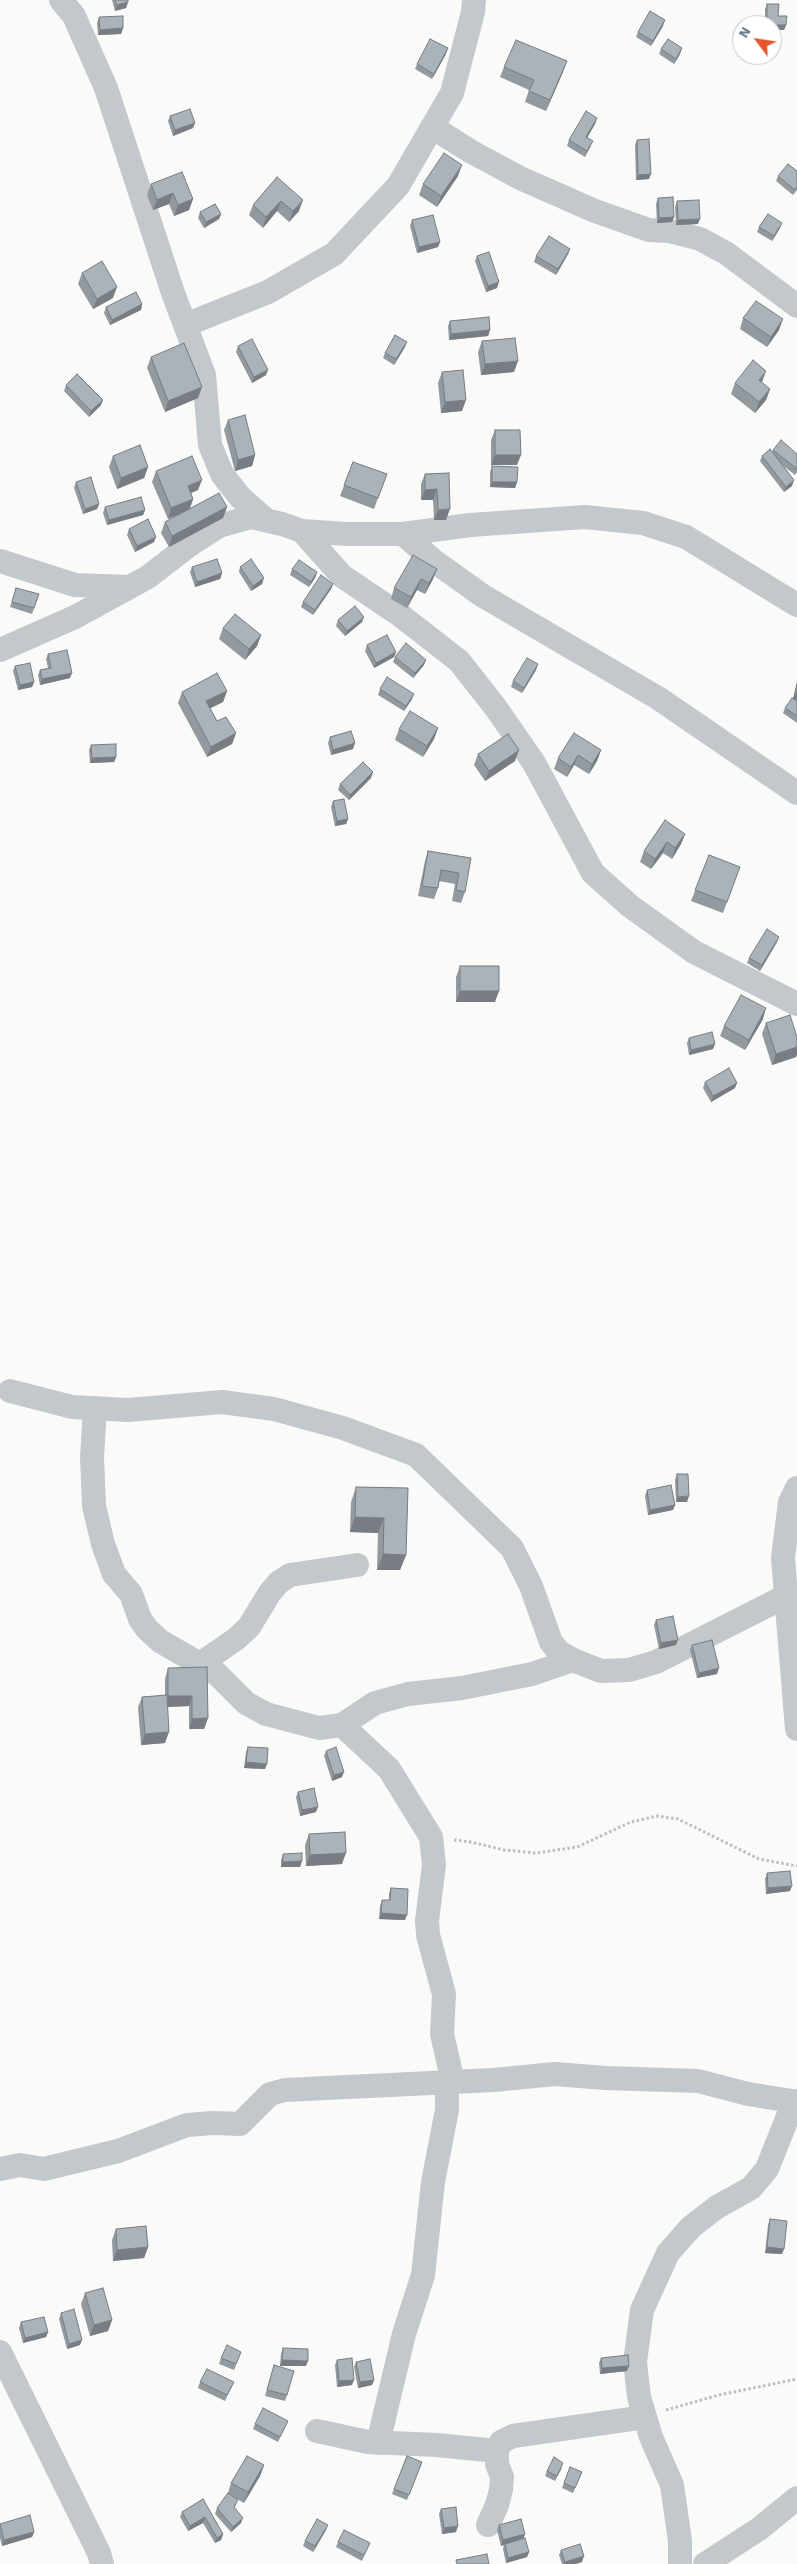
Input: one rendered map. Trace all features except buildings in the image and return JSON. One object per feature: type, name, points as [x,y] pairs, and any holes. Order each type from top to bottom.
[{"type":"street","points":[[61,0],[74,16],[106,88],[185,325],[204,375],[210,445],[222,474],[240,496],[267,520]]},
{"type":"street","points":[[185,325],[268,292],[334,254],[398,186],[452,93],[473,12],[474,0]]},
{"type":"street","points":[[432,127],[470,151],[520,178],[596,211],[649,230],[669,231],[700,239],[726,253],[797,306]]},
{"type":"street","points":[[0,650],[74,617],[148,577],[219,526],[251,517],[302,531],[403,534],[470,525],[585,517],[643,523],[686,537],[794,596]]},
{"type":"street","points":[[302,531],[342,576],[400,615],[459,662],[496,708],[534,763],[593,873],[630,906],[694,952],[797,1004]]},
{"type":"street","points":[[403,534],[434,561],[483,596],[658,698],[797,794]]},
{"type":"street","points":[[1,560],[75,585],[130,587]]},
{"type":"street","points":[[10,1391],[72,1406],[95,1408],[128,1410],[222,1402],[274,1409],[343,1428],[416,1455],[512,1548],[531,1586],[551,1642],[559,1652],[573,1660],[601,1671],[629,1670],[656,1662],[786,1596]]},
{"type":"street","points":[[95,1408],[92,1457],[94,1506],[103,1544],[114,1574],[131,1594],[140,1619],[147,1629],[160,1641],[217,1674],[246,1703],[266,1714],[319,1728],[342,1725],[374,1703],[408,1694],[462,1688],[532,1674],[573,1660]]},
{"type":"street","points":[[797,1488],[790,1502],[783,1558],[797,1729]]},
{"type":"street","points":[[200,1664],[236,1639],[249,1627],[269,1594],[278,1583],[290,1575],[357,1565]]},
{"type":"street","points":[[342,1725],[388,1769],[431,1837],[434,1865],[428,1935],[444,1994],[442,2034],[450,2082],[447,2110],[433,2182],[423,2275],[404,2334],[378,2443]]},
{"type":"street","points":[[0,2169],[20,2165],[44,2169],[118,2151],[187,2125],[212,2123],[240,2124],[270,2094],[285,2090],[450,2082],[555,2074],[605,2078],[663,2078],[698,2081],[748,2094],[796,2102],[767,2169],[751,2188],[716,2207],[691,2226],[668,2253],[642,2310],[635,2362],[639,2397],[672,2485],[680,2541],[680,2564]]},
{"type":"street","points":[[0,2352],[102,2564]]},
{"type":"street","points":[[488,2525],[497,2506],[501,2490],[502,2477],[497,2464],[497,2451],[501,2442],[513,2436],[645,2417]]},
{"type":"street","points":[[317,2431],[347,2439],[378,2443],[437,2445],[497,2451]]},
{"type":"street","points":[[705,2564],[759,2529],[797,2498]]},
{"type":"path","points":[[431,1837],[471,1842],[504,1850],[536,1853],[577,1847],[631,1822],[657,1816],[678,1819],[759,1859],[797,1866]]},
{"type":"path","points":[[645,2417],[720,2395],[797,2378]]}]
